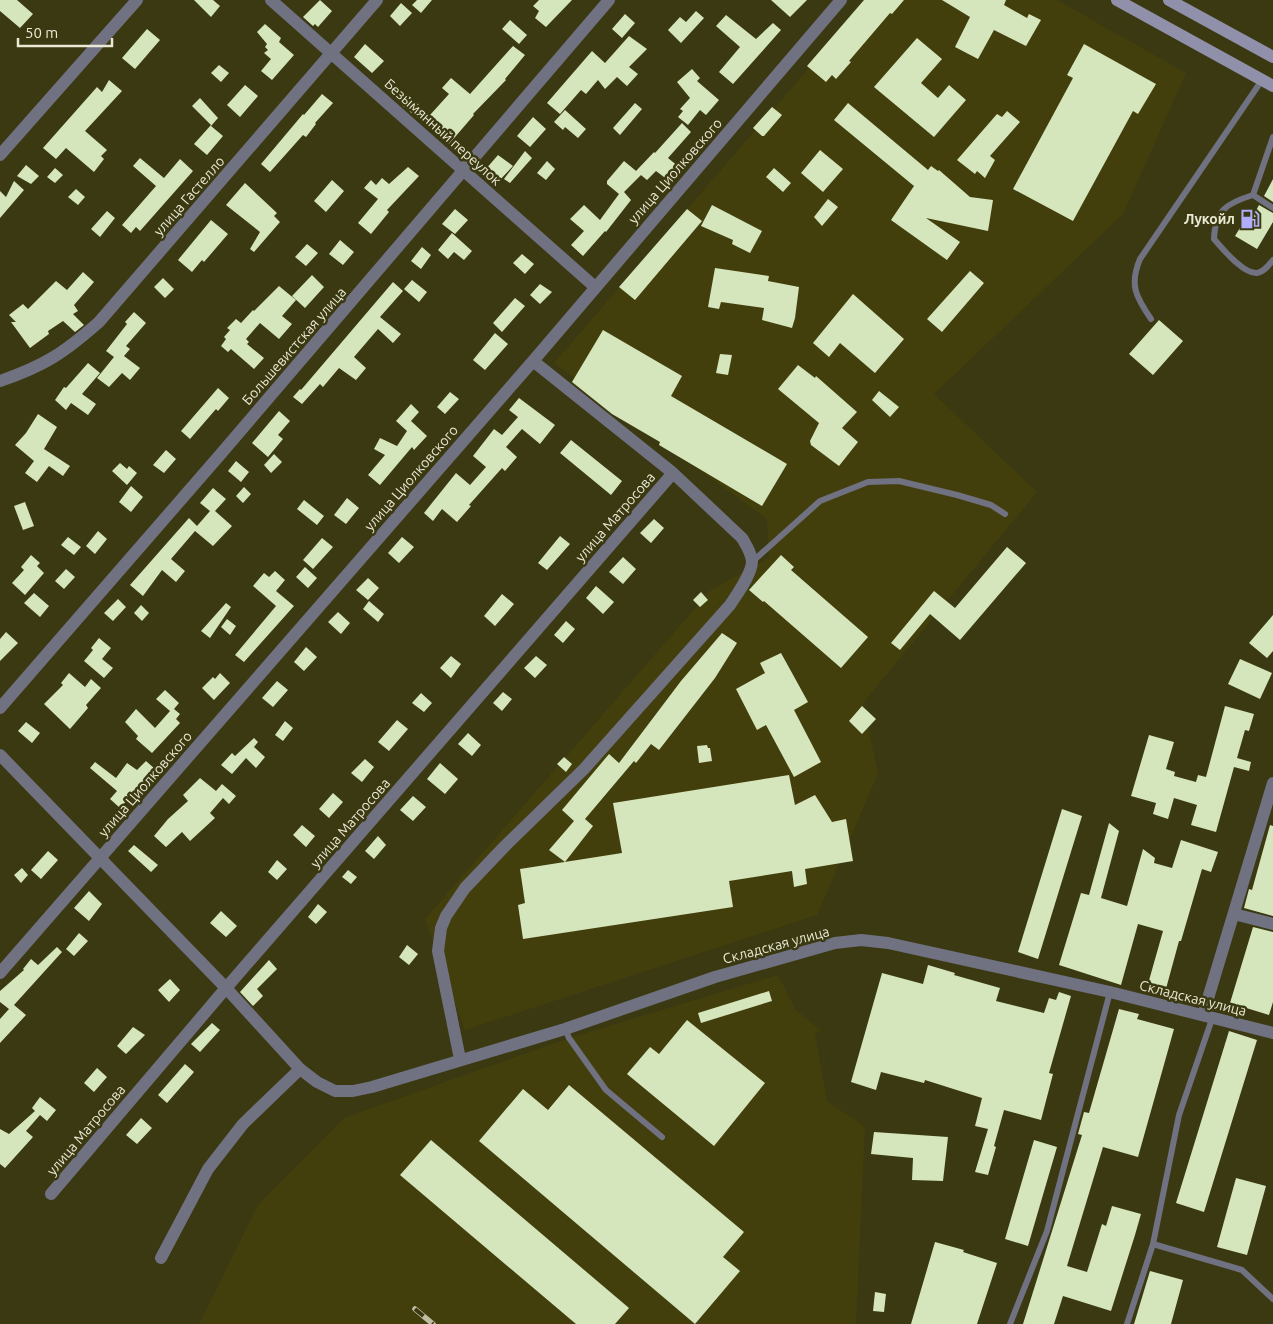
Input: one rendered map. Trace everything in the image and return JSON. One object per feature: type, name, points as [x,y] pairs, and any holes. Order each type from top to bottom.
[{"type":"main road","points":[[1117,0],[1268,83]]},
{"type":"main road","points":[[1169,0],[1273,57]]},
{"type":"street","name":"Безымянный переулок","points":[[271,0],[595,287]]},
{"type":"street","name":"улица Гастелло","points":[[0,381],[32,370],[56,358],[99,322],[377,0]]},
{"type":"street","name":"Большевистская улица","points":[[0,708],[464,172],[609,0]]},
{"type":"street","name":"улица Циолковского","points":[[0,973],[533,361],[840,0]]},
{"type":"street","points":[[0,155],[131,2]]},
{"type":"street","points":[[460,1059],[438,951],[441,928],[446,916],[465,888],[584,769],[730,605],[746,579],[752,562],[749,550],[742,538],[673,473],[533,361]]},
{"type":"street","name":"улица Матросова","points":[[51,1194],[226,988],[673,473]]},
{"type":"street","name":"Складская улица","points":[[0,755],[226,988],[300,1069],[317,1082],[335,1091],[353,1091],[372,1087],[565,1029],[715,977],[835,943],[861,940],[888,943],[1110,992],[1178,1011],[1273,1033]]},
{"type":"street","points":[[1208,1017],[1234,914],[1273,783]]},
{"type":"street","points":[[1234,914],[1273,924]]},
{"type":"street","points":[[161,1258],[208,1169],[243,1124],[300,1069]]},
{"type":"lane","points":[[1151,319],[1134,290],[1134,273],[1140,259],[1268,83]]},
{"type":"lane","points":[[1253,195],[1273,137]]},
{"type":"lane","points":[[1273,208],[1253,195],[1236,200],[1226,206],[1219,214],[1214,239],[1245,270],[1256,273],[1263,271],[1273,260]]},
{"type":"lane","points":[[752,562],[820,501],[868,482],[899,482],[949,493],[990,505],[1005,514]]},
{"type":"lane","points":[[1010,1324],[1047,1231],[1110,992]]},
{"type":"lane","points":[[1127,1324],[1153,1244],[1179,1115],[1208,1017]]},
{"type":"lane","points":[[565,1029],[569,1038],[606,1090],[662,1137]]},
{"type":"lane","points":[[1153,1244],[1242,1270],[1273,1300]]},
{"type":"shaded area","points":[[868,0],[1057,0],[1186,73],[1123,214],[934,394],[1037,492],[863,703],[878,774],[817,915],[465,1030],[425,919],[711,590],[769,558],[767,519],[554,363]]},
{"type":"shaded area","points":[[778,975],[795,1009],[821,1031],[815,1034],[827,1101],[865,1127],[856,1324],[199,1324],[258,1205],[344,1118],[569,1038]]},
{"type":"building","points":[[0,0],[17,0],[33,14],[20,28],[0,11]]},
{"type":"building","points":[[194,0],[213,0],[220,6],[211,17]]},
{"type":"building","points":[[320,0],[332,11],[318,27],[315,24],[313,26],[303,17]]},
{"type":"building","points":[[417,0],[432,0],[421,13],[412,5]]},
{"type":"building","points":[[539,0],[572,0],[546,27],[535,18],[539,11],[533,6]]},
{"type":"building","points":[[771,0],[807,0],[790,17]]},
{"type":"building","points":[[864,0],[904,0],[892,14],[890,13],[836,79],[832,75],[826,82],[807,66]]},
{"type":"building","points":[[942,0],[1006,0],[1004,5],[1027,18],[1029,14],[1041,20],[1026,46],[994,30],[978,59],[955,47],[970,17]]},
{"type":"building","points":[[401,3],[412,13],[400,26],[390,16]]},
{"type":"building","points":[[696,11],[704,18],[681,43],[668,30],[680,17],[686,22]]},
{"type":"building","points":[[625,14],[635,23],[622,38],[612,29]]},
{"type":"building","points":[[726,15],[756,39],[773,23],[781,30],[733,84],[719,72],[740,47],[716,26]]},
{"type":"building","points":[[510,20],[527,35],[519,44],[502,29]]},
{"type":"building","points":[[265,24],[281,38],[279,42],[294,55],[272,80],[261,71],[271,59],[264,53],[268,50],[265,47],[267,44],[257,32]]},
{"type":"building","points":[[147,29],[160,40],[135,69],[122,58]]},
{"type":"building","points":[[629,36],[647,49],[629,67],[638,74],[627,86],[617,77],[605,89],[598,80],[586,94],[581,90],[560,114],[547,103],[592,51],[605,63]]},
{"type":"building","points":[[917,38],[942,59],[921,83],[938,98],[949,85],[966,100],[934,137],[874,87]]},
{"type":"building","points":[[365,44],[384,61],[372,73],[354,57]]},
{"type":"building","points":[[1084,44],[1156,84],[1138,114],[1133,111],[1073,221],[1013,189],[1073,78],[1067,75]]},
{"type":"building","points":[[513,46],[525,55],[506,80],[473,114],[449,144],[402,105],[409,96],[430,115],[449,94],[442,88],[451,78],[470,94]]},
{"type":"building","points":[[219,65],[229,73],[221,82],[211,73]]},
{"type":"building","points":[[692,69],[700,78],[697,81],[719,100],[706,115],[700,110],[688,125],[678,117],[683,111],[680,109],[690,98],[677,82]]},
{"type":"building","points":[[109,80],[122,91],[85,131],[107,150],[101,156],[104,159],[94,172],[66,148],[56,159],[43,148],[97,87],[102,92]]},
{"type":"building","points":[[245,85],[258,96],[240,117],[227,105]]},
{"type":"building","points":[[322,94],[333,103],[315,123],[306,137],[303,135],[270,172],[261,164]]},
{"type":"building","points":[[200,98],[218,118],[211,126],[223,136],[207,155],[194,144],[211,125],[192,106]]},
{"type":"building","points":[[635,103],[642,109],[620,135],[613,128]]},
{"type":"building","points":[[848,103],[928,170],[931,166],[939,170],[970,197],[993,200],[988,231],[926,218],[960,242],[947,260],[891,220],[914,186],[834,120]]},
{"type":"building","points":[[772,107],[782,115],[762,136],[753,128]]},
{"type":"building","points":[[565,110],[586,129],[578,138],[565,127],[563,130],[554,122]]},
{"type":"building","points":[[1007,111],[1020,122],[990,156],[995,160],[985,178],[977,171],[975,174],[957,160],[997,114],[1002,117]]},
{"type":"building","points":[[533,117],[546,129],[530,147],[517,136]]},
{"type":"building","points":[[682,123],[691,132],[668,158],[679,167],[668,180],[656,171],[647,180],[636,171]]},
{"type":"building","points":[[820,150],[843,169],[823,192],[801,173]]},
{"type":"building","points":[[525,151],[532,158],[510,183],[504,179]]},
{"type":"building","points":[[498,155],[513,166],[498,182],[485,170]]},
{"type":"building","points":[[140,158],[164,178],[180,159],[193,171],[140,231],[136,227],[131,233],[122,225],[156,186],[133,166]]},
{"type":"building","points":[[547,161],[555,169],[546,180],[537,173]]},
{"type":"building","points":[[624,161],[641,175],[624,192],[631,200],[606,232],[583,256],[571,245],[584,231],[570,219],[584,205],[600,220],[619,194],[607,184],[607,181]]},
{"type":"building","points":[[26,165],[39,176],[31,184],[17,176]]},
{"type":"building","points":[[408,167],[419,176],[387,210],[389,212],[371,234],[358,223],[378,199],[364,188],[371,180],[376,185],[382,178],[389,184]]},
{"type":"building","points":[[55,168],[63,175],[55,183],[47,177]]},
{"type":"building","points":[[774,168],[791,183],[783,192],[766,177]]},
{"type":"building","points":[[1273,179],[1273,202],[1264,196]]},
{"type":"building","points":[[332,180],[344,191],[326,212],[314,201]]},
{"type":"building","points":[[14,181],[24,190],[0,218],[0,191],[6,197]]},
{"type":"building","points":[[245,183],[277,213],[274,216],[280,222],[254,252],[250,249],[260,232],[226,205]]},
{"type":"building","points":[[76,189],[85,197],[78,205],[68,197]]},
{"type":"building","points":[[828,199],[838,207],[822,226],[814,217]]},
{"type":"building","points":[[712,205],[762,231],[750,253],[732,244],[733,240],[701,226]]},
{"type":"building","points":[[1259,205],[1273,213],[1273,222],[1257,249],[1235,236],[1248,215],[1252,218]]},
{"type":"building","points":[[455,209],[468,220],[455,234],[442,224]]},
{"type":"building","points":[[687,209],[702,221],[635,300],[619,287]]},
{"type":"building","points":[[107,211],[115,218],[100,237],[91,229]]},
{"type":"building","points":[[211,220],[228,234],[204,262],[202,260],[192,272],[178,260]]},
{"type":"building","points":[[452,233],[472,251],[464,260],[454,252],[448,259],[438,250]]},
{"type":"building","points":[[340,240],[354,252],[343,265],[329,254]]},
{"type":"building","points":[[307,244],[318,253],[306,266],[295,257]]},
{"type":"building","points":[[422,247],[431,255],[421,269],[411,261]]},
{"type":"building","points":[[522,254],[534,264],[525,274],[513,263]]},
{"type":"building","points":[[715,268],[769,276],[768,281],[799,287],[792,328],[762,320],[764,308],[721,302],[719,309],[708,307]]},
{"type":"building","points":[[970,271],[984,283],[942,332],[927,319]]},
{"type":"building","points":[[83,272],[94,282],[74,305],[78,311],[73,314],[84,325],[75,332],[63,321],[48,331],[49,334],[30,348],[11,322],[16,322],[9,315],[23,304],[28,309],[56,281],[67,290]]},
{"type":"building","points":[[312,275],[324,287],[305,308],[292,296]]},
{"type":"building","points":[[163,278],[174,289],[165,298],[154,287]]},
{"type":"building","points":[[412,280],[427,292],[419,302],[404,289]]},
{"type":"building","points":[[393,282],[403,291],[380,317],[401,334],[393,343],[378,329],[354,357],[366,368],[356,380],[339,368],[323,387],[320,384],[302,404],[293,397],[301,390]]},
{"type":"building","points":[[540,284],[552,292],[540,304],[530,295]]},
{"type":"building","points":[[279,286],[296,300],[282,316],[292,324],[279,339],[260,323],[246,339],[249,342],[247,344],[264,358],[254,369],[231,349],[228,352],[221,346],[226,339],[224,337],[230,330],[227,328],[236,319],[241,323]]},
{"type":"building","points":[[853,294],[904,339],[875,373],[840,343],[829,357],[813,343]]},
{"type":"building","points":[[515,298],[525,306],[502,332],[493,323]]},
{"type":"building","points":[[134,312],[146,323],[126,346],[130,349],[124,356],[140,368],[130,380],[122,373],[109,387],[97,378],[114,357],[106,351]]},
{"type":"building","points":[[1159,320],[1183,341],[1153,375],[1129,354]]},
{"type":"building","points":[[603,330],[682,376],[671,396],[787,464],[762,506],[659,445],[660,442],[612,414],[572,382]]},
{"type":"building","points":[[495,333],[508,344],[485,370],[473,360]]},
{"type":"building","points":[[720,354],[732,355],[728,375],[716,373]]},
{"type":"building","points":[[88,363],[100,373],[82,394],[96,404],[88,415],[71,403],[66,410],[55,400],[64,387],[66,388]]},
{"type":"building","points":[[798,365],[815,378],[816,376],[857,412],[842,428],[858,442],[839,466],[811,445],[810,441],[819,423],[778,389]]},
{"type":"building","points":[[218,388],[229,398],[218,411],[216,409],[190,439],[181,431]]},
{"type":"building","points":[[879,391],[899,407],[890,417],[872,400]]},
{"type":"building","points":[[450,392],[459,399],[445,414],[437,407]]},
{"type":"building","points":[[519,398],[555,425],[540,444],[522,429],[506,447],[517,457],[505,471],[502,468],[469,505],[471,506],[457,522],[442,509],[433,521],[424,513],[456,473],[470,485],[486,467],[473,456],[494,429],[502,435],[518,417],[509,410]]},
{"type":"building","points":[[411,404],[419,412],[411,421],[427,436],[414,450],[412,447],[380,485],[368,475],[385,455],[374,449],[380,438],[397,446],[407,431],[396,421]]},
{"type":"building","points":[[279,411],[290,421],[278,435],[283,439],[268,457],[252,443]]},
{"type":"building","points":[[38,414],[57,427],[44,449],[70,466],[63,476],[49,466],[37,482],[25,473],[34,461],[15,445],[26,433]]},
{"type":"building","points":[[571,440],[622,481],[611,495],[560,453]]},
{"type":"building","points":[[166,450],[176,459],[164,473],[153,465]]},
{"type":"building","points":[[274,454],[282,462],[271,473],[264,465]]},
{"type":"building","points":[[236,461],[249,472],[241,482],[228,471]]},
{"type":"building","points":[[120,463],[127,469],[129,466],[137,473],[127,485],[112,471]]},
{"type":"building","points":[[131,486],[143,497],[131,512],[119,502]]},
{"type":"building","points":[[244,487],[251,494],[243,503],[236,496]]},
{"type":"building","points":[[213,488],[226,499],[215,511],[232,526],[213,546],[195,531],[171,559],[185,571],[176,582],[162,570],[143,596],[130,585],[189,518],[197,526],[210,511],[200,503]]},
{"type":"building","points":[[347,498],[359,508],[346,524],[334,515]]},
{"type":"building","points":[[304,500],[324,516],[317,525],[297,509]]},
{"type":"building","points":[[25,502],[34,526],[23,530],[14,506]]},
{"type":"building","points":[[654,519],[664,528],[651,543],[640,533]]},
{"type":"building","points":[[98,531],[107,539],[95,554],[86,546]]},
{"type":"building","points":[[560,536],[570,544],[547,570],[538,563]]},
{"type":"building","points":[[68,537],[81,547],[74,555],[61,545]]},
{"type":"building","points":[[402,537],[414,547],[399,563],[388,553]]},
{"type":"building","points":[[322,538],[333,547],[313,569],[303,560]]},
{"type":"building","points":[[1007,547],[1026,563],[960,640],[930,614],[900,650],[891,643],[934,591],[955,608]]},
{"type":"building","points":[[31,555],[40,563],[37,566],[44,573],[25,595],[12,583],[24,570],[21,567]]},
{"type":"building","points":[[781,555],[794,567],[791,570],[868,637],[841,668],[749,590]]},
{"type":"building","points":[[623,557],[636,569],[623,584],[609,572]]},
{"type":"building","points":[[305,567],[317,578],[308,588],[296,577]]},
{"type":"building","points":[[66,569],[75,577],[64,589],[55,581]]},
{"type":"building","points":[[275,571],[285,580],[276,591],[294,606],[244,662],[235,655],[276,606],[253,586],[264,573],[269,577]]},
{"type":"building","points":[[368,578],[379,588],[368,600],[356,590]]},
{"type":"building","points":[[596,586],[614,602],[603,614],[586,598]]},
{"type":"building","points":[[701,592],[708,600],[700,607],[693,600]]},
{"type":"building","points":[[34,593],[49,606],[40,617],[24,603]]},
{"type":"building","points":[[502,594],[514,604],[495,626],[484,616]]},
{"type":"building","points":[[118,599],[126,607],[113,621],[104,613]]},
{"type":"building","points":[[369,601],[384,614],[378,622],[363,609]]},
{"type":"building","points":[[226,603],[231,607],[210,638],[201,631]]},
{"type":"building","points":[[141,605],[149,613],[142,621],[134,613]]},
{"type":"building","points":[[338,612],[350,623],[341,634],[328,622]]},
{"type":"building","points":[[1273,615],[1273,651],[1267,658],[1249,643]]},
{"type":"building","points":[[227,619],[236,626],[230,635],[221,627]]},
{"type":"building","points":[[566,621],[575,629],[563,643],[554,635]]},
{"type":"building","points":[[6,632],[18,643],[0,661],[0,639]]},
{"type":"building","points":[[722,633],[737,643],[715,678],[659,750],[651,744],[636,763],[634,761],[585,819],[593,826],[565,862],[549,850],[574,821],[562,810],[609,754],[619,763],[681,681]]},
{"type":"building","points":[[99,638],[111,648],[102,659],[113,668],[104,678],[84,661],[93,650],[91,648]]},
{"type":"building","points":[[306,647],[317,657],[304,671],[294,662]]},
{"type":"building","points":[[781,653],[808,702],[794,710],[821,762],[794,777],[766,725],[757,730],[736,689],[765,673],[760,663]]},
{"type":"building","points":[[451,656],[461,664],[451,678],[440,668]]},
{"type":"building","points":[[536,656],[547,665],[535,678],[524,668]]},
{"type":"building","points":[[1240,659],[1272,673],[1260,699],[1228,684]]},
{"type":"building","points":[[69,673],[85,687],[91,679],[101,688],[86,705],[88,708],[70,729],[44,704],[63,685],[61,683]]},
{"type":"building","points":[[220,673],[230,683],[214,700],[202,688]]},
{"type":"building","points":[[277,681],[288,690],[273,707],[262,698]]},
{"type":"building","points":[[165,690],[179,703],[174,709],[180,714],[176,719],[180,723],[152,753],[136,739],[138,736],[125,722],[136,709],[155,728],[170,711],[156,699]]},
{"type":"building","points":[[503,692],[512,699],[502,711],[493,703]]},
{"type":"building","points":[[421,693],[432,703],[424,712],[412,703]]},
{"type":"building","points":[[862,706],[876,719],[862,734],[849,721]]},
{"type":"building","points":[[1225,706],[1254,714],[1249,731],[1245,730],[1237,758],[1251,762],[1249,771],[1234,767],[1216,832],[1191,825],[1197,805],[1174,798],[1168,819],[1153,814],[1156,803],[1131,796],[1149,735],[1174,742],[1166,769],[1175,772],[1174,776],[1196,782],[1198,775],[1206,777]]},
{"type":"building","points":[[397,720],[408,729],[389,751],[378,742]]},
{"type":"building","points":[[285,721],[293,728],[283,741],[275,735]]},
{"type":"building","points":[[26,722],[40,733],[32,743],[18,731]]},
{"type":"building","points":[[468,733],[481,745],[472,756],[458,744]]},
{"type":"building","points":[[254,738],[258,742],[254,747],[265,757],[256,768],[246,758],[232,774],[221,765],[232,753],[235,756]]},
{"type":"building","points":[[707,745],[710,748],[712,761],[699,763],[697,746]]},
{"type":"building","points":[[564,757],[572,764],[566,772],[557,764]]},
{"type":"building","points":[[365,759],[374,767],[362,782],[351,773]]},
{"type":"building","points":[[146,761],[155,769],[120,808],[110,799],[117,791],[90,768],[95,762],[116,778],[127,763],[137,770]]},
{"type":"building","points":[[440,763],[458,779],[445,794],[427,779]]},
{"type":"building","points":[[789,775],[795,805],[815,795],[832,822],[846,819],[853,861],[805,869],[807,884],[794,887],[792,871],[729,881],[733,907],[523,939],[518,905],[525,903],[520,869],[622,853],[613,803]]},
{"type":"building","points":[[200,778],[216,791],[222,784],[236,796],[229,804],[223,798],[210,813],[215,818],[190,841],[182,832],[166,847],[154,836],[168,819],[188,801],[183,795]]},
{"type":"building","points":[[333,793],[343,802],[329,818],[319,809]]},
{"type":"building","points":[[413,796],[426,807],[413,821],[400,810]]},
{"type":"building","points":[[1062,809],[1082,816],[1038,959],[1018,952]]},
{"type":"building","points":[[1109,823],[1119,831],[1101,898],[1127,906],[1143,849],[1155,858],[1154,863],[1172,868],[1181,840],[1218,852],[1211,872],[1202,869],[1164,996],[1146,991],[1163,931],[1138,924],[1121,985],[1059,965],[1081,893],[1089,895]]},
{"type":"building","points":[[302,825],[315,836],[306,847],[293,835]]},
{"type":"building","points":[[1270,825],[1273,826],[1273,916],[1244,908],[1249,889],[1252,890]]},
{"type":"building","points":[[378,836],[386,845],[374,859],[365,851]]},
{"type":"building","points":[[134,845],[158,865],[151,872],[128,851]]},
{"type":"building","points":[[48,851],[58,860],[41,879],[31,870]]},
{"type":"building","points":[[277,860],[287,869],[277,880],[268,872]]},
{"type":"building","points":[[22,868],[28,875],[21,883],[14,875]]},
{"type":"building","points":[[348,870],[357,877],[351,884],[342,877]]},
{"type":"building","points":[[89,891],[102,904],[89,921],[74,908]]},
{"type":"building","points":[[318,904],[327,912],[316,924],[308,917]]},
{"type":"building","points":[[221,911],[237,926],[226,937],[210,923]]},
{"type":"building","points":[[1253,927],[1273,932],[1273,1002],[1269,1015],[1230,1003]]},
{"type":"building","points":[[79,933],[88,941],[74,956],[66,949]]},
{"type":"building","points":[[407,945],[418,954],[409,965],[399,957]]},
{"type":"building","points":[[57,947],[62,952],[14,1005],[26,1015],[0,1043],[0,1019],[9,1009],[0,1002],[0,991],[24,970],[31,959],[38,965]]},
{"type":"building","points":[[269,960],[277,969],[257,989],[263,996],[253,1006],[240,992]]},
{"type":"building","points":[[928,965],[955,973],[954,975],[1000,988],[996,1001],[1044,1013],[1049,998],[1056,1000],[1059,992],[1071,996],[1049,1073],[1053,1074],[1041,1120],[1004,1110],[988,1175],[975,1172],[988,1129],[975,1126],[982,1098],[925,1080],[924,1083],[881,1072],[876,1090],[851,1082],[882,973],[923,984]]},
{"type":"building","points":[[170,979],[180,990],[169,1002],[158,990]]},
{"type":"building","points":[[769,991],[772,1001],[701,1023],[698,1013]]},
{"type":"building","points":[[1119,1009],[1139,1014],[1137,1019],[1174,1029],[1138,1157],[1103,1147],[1067,1266],[1087,1272],[1102,1224],[1106,1226],[1112,1206],[1141,1214],[1135,1235],[1111,1311],[1063,1296],[1054,1324],[1023,1324],[1082,1135],[1078,1134],[1084,1112],[1089,1113]]},
{"type":"building","points":[[687,1020],[765,1083],[714,1146],[627,1074],[650,1047],[659,1054]]},
{"type":"building","points":[[212,1023],[220,1030],[200,1052],[191,1044]]},
{"type":"building","points":[[133,1027],[145,1035],[126,1054],[117,1046]]},
{"type":"building","points":[[1229,1031],[1257,1040],[1204,1212],[1176,1203]]},
{"type":"building","points":[[185,1064],[194,1072],[167,1103],[158,1095]]},
{"type":"building","points":[[97,1068],[107,1077],[94,1092],[84,1083]]},
{"type":"building","points":[[569,1085],[744,1232],[723,1257],[740,1271],[695,1324],[479,1141],[523,1089],[548,1110]]},
{"type":"building","points":[[40,1097],[56,1110],[47,1121],[40,1115],[26,1131],[33,1137],[5,1168],[0,1164],[0,1129],[9,1134],[35,1111],[32,1108]]},
{"type":"building","points":[[141,1118],[152,1128],[137,1144],[126,1135]]},
{"type":"building","points":[[874,1132],[948,1137],[943,1181],[912,1180],[913,1158],[871,1154]]},
{"type":"building","points":[[431,1140],[629,1308],[615,1324],[576,1324],[400,1175]]},
{"type":"building","points":[[1034,1140],[1057,1147],[1028,1246],[1005,1239]]},
{"type":"building","points":[[1236,1178],[1266,1186],[1247,1255],[1217,1247]]},
{"type":"building","points":[[935,1242],[964,1250],[963,1252],[997,1263],[977,1324],[911,1324]]},
{"type":"building","points":[[1150,1271],[1183,1280],[1171,1324],[1134,1324]]},
{"type":"building","points":[[875,1292],[886,1294],[884,1312],[873,1311]]},
{"type":"railway","points":[[415,1309],[433,1324]]},
{"type":"place","name":"Лукойл","points":[[1250,219]]}]
